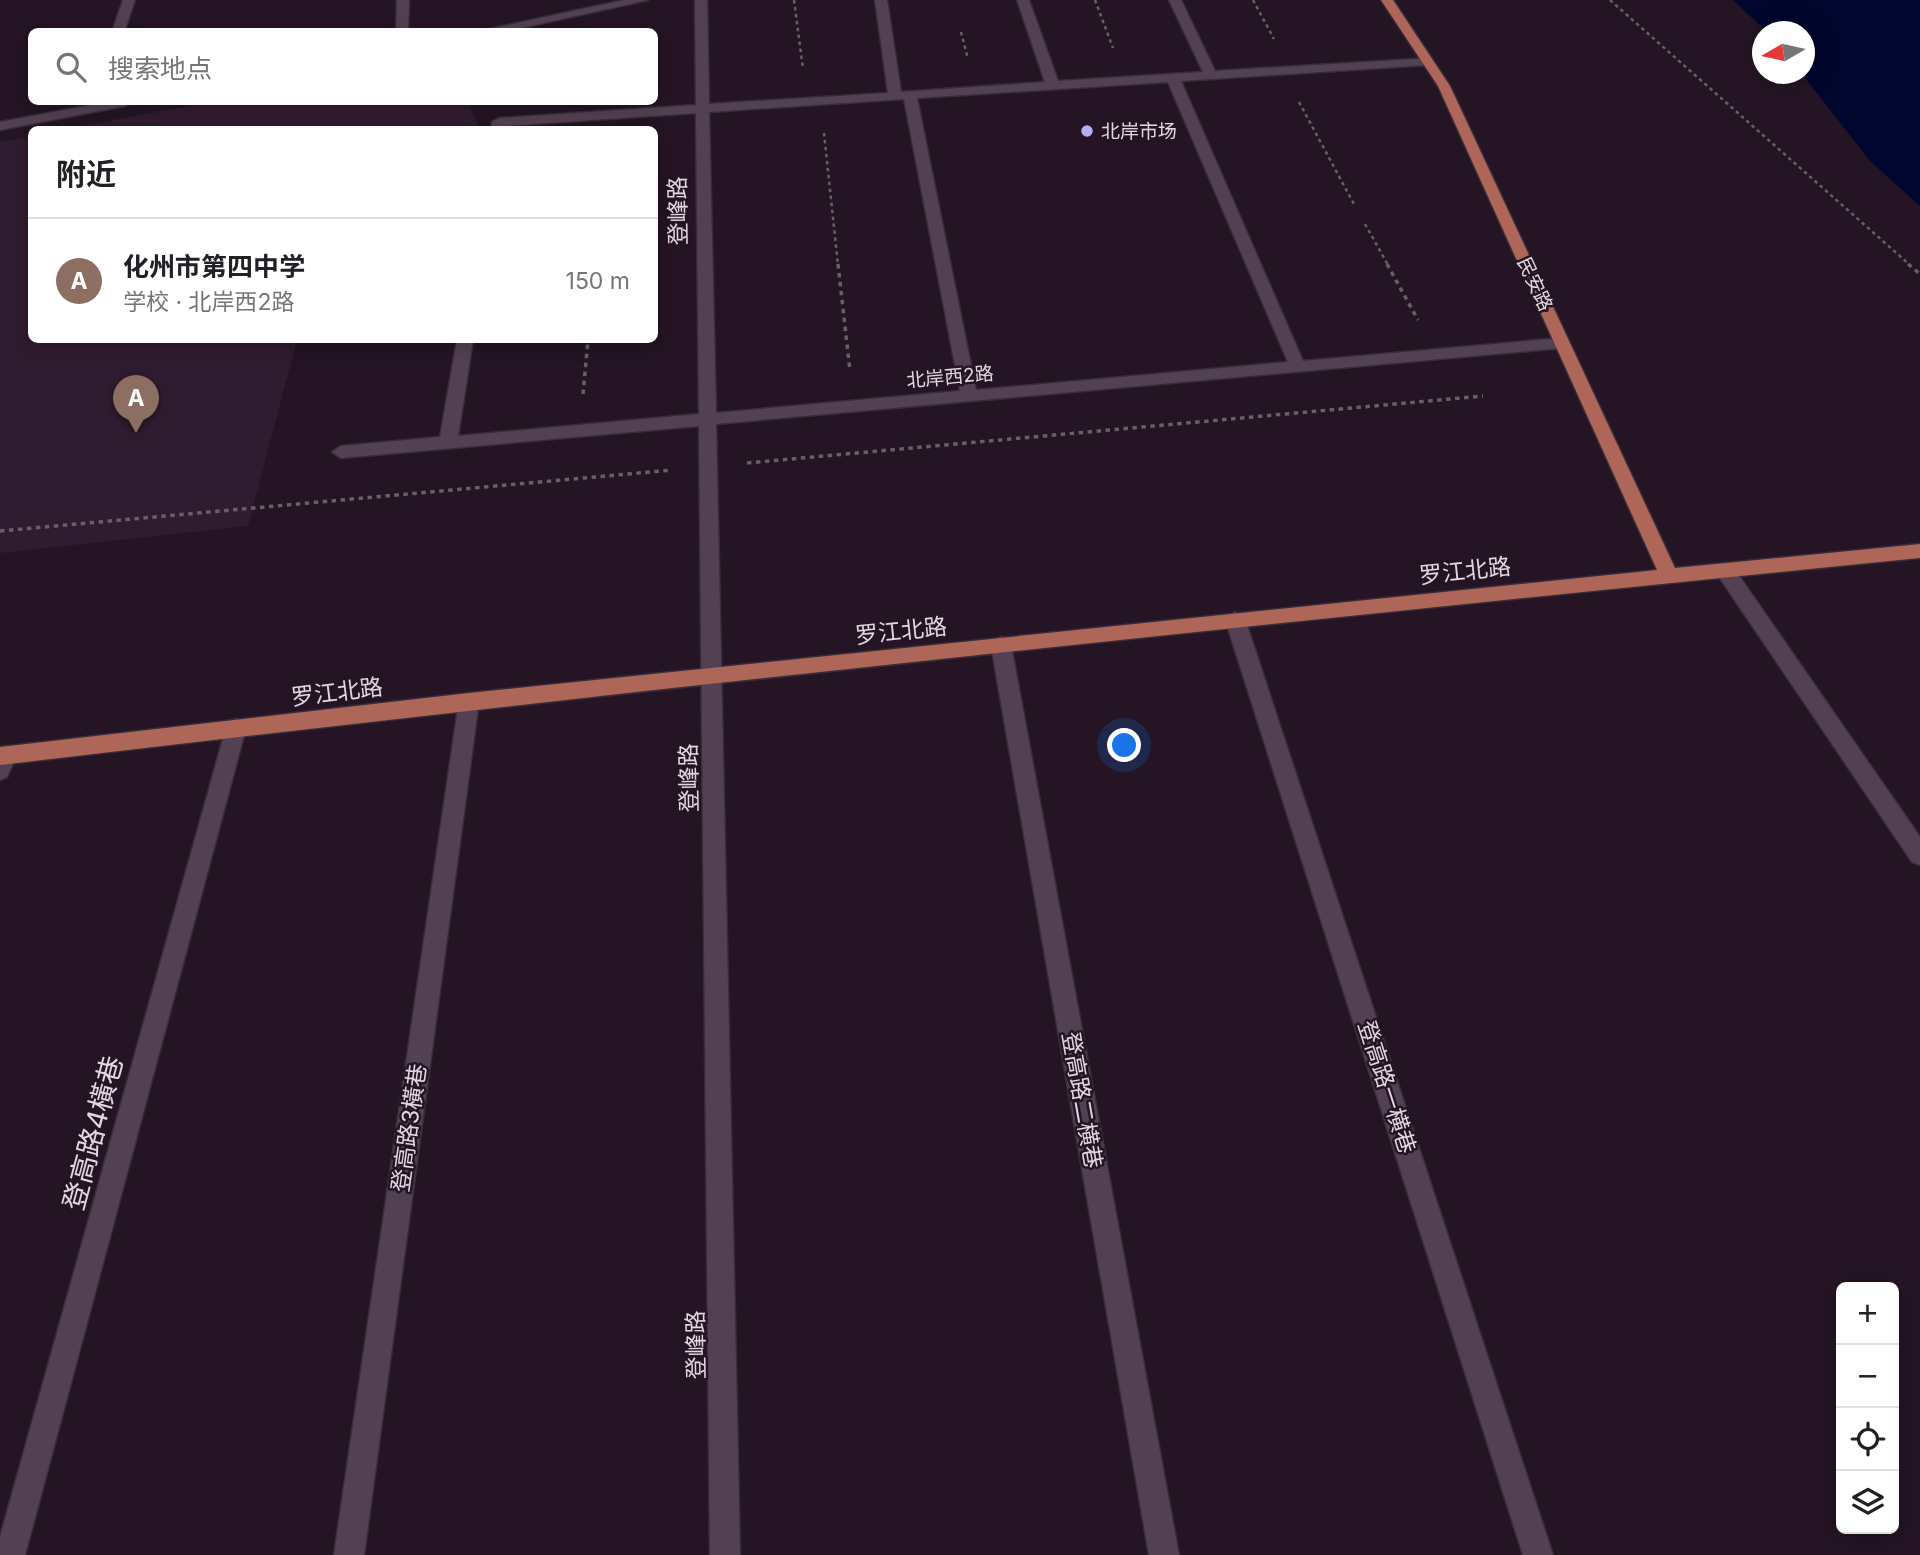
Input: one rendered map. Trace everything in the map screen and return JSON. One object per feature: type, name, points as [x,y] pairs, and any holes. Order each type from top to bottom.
[{"type":"main road","name":"民安路","points":[[1387,0],[1444,86],[1669,576]]},
{"type":"main road","name":"罗江北路","points":[[2,761],[236,728],[469,701],[1235,619],[1920,551]]},
{"type":"street","points":[[119,28],[129,0]]},
{"type":"street","points":[[402,28],[403,0]]},
{"type":"street","points":[[502,28],[642,0]]},
{"type":"street","name":"登峰路","points":[[701,0],[706,420],[714,676],[725,1555]]},
{"type":"street","points":[[881,0],[969,397]]},
{"type":"street","points":[[1023,0],[1053,86]]},
{"type":"street","points":[[1175,0],[1211,75]]},
{"type":"street","points":[[498,126],[703,108],[1428,61]]},
{"type":"street","points":[[1173,78],[1298,367]]},
{"type":"street","points":[[0,126],[92,105]]},
{"type":"street","points":[[448,443],[465,343]]},
{"type":"street","name":"北岸西2路","points":[[341,452],[1562,344]]},
{"type":"street","points":[[1726,572],[1920,855]]},
{"type":"street","name":"登高路一横巷","points":[[1235,619],[1538,1555]]},
{"type":"street","name":"登高路二横巷","points":[[1001,645],[1164,1555]]},
{"type":"street","name":"登高路3橫巷","points":[[349,1555],[469,701]]},
{"type":"street","name":"登高路4橫巷","points":[[10,1555],[236,728]]},
{"type":"path","points":[[794,0],[814,101],[855,407]]},
{"type":"path","points":[[1095,0],[1126,81]]},
{"type":"path","points":[[1609,0],[1920,274]]},
{"type":"path","points":[[1282,71],[1355,206]]},
{"type":"path","points":[[1365,224],[1437,354]]},
{"type":"path","points":[[580,431],[587,343]]},
{"type":"shaded area","points":[[193,105],[470,105],[478,126],[81,126]]},
{"type":"shaded area","points":[[28,137],[28,343],[296,343],[248,526],[0,553],[0,142]]},
{"type":"water","points":[[1733,0],[1920,0],[1920,206],[1870,161],[1810,84],[1815,84],[1815,21],[1755,21]]},
{"type":"place","name":"北岸市场","points":[[1087,131]]},
{"type":"place","name":"化州市第四中学","points":[[136,433]]}]
